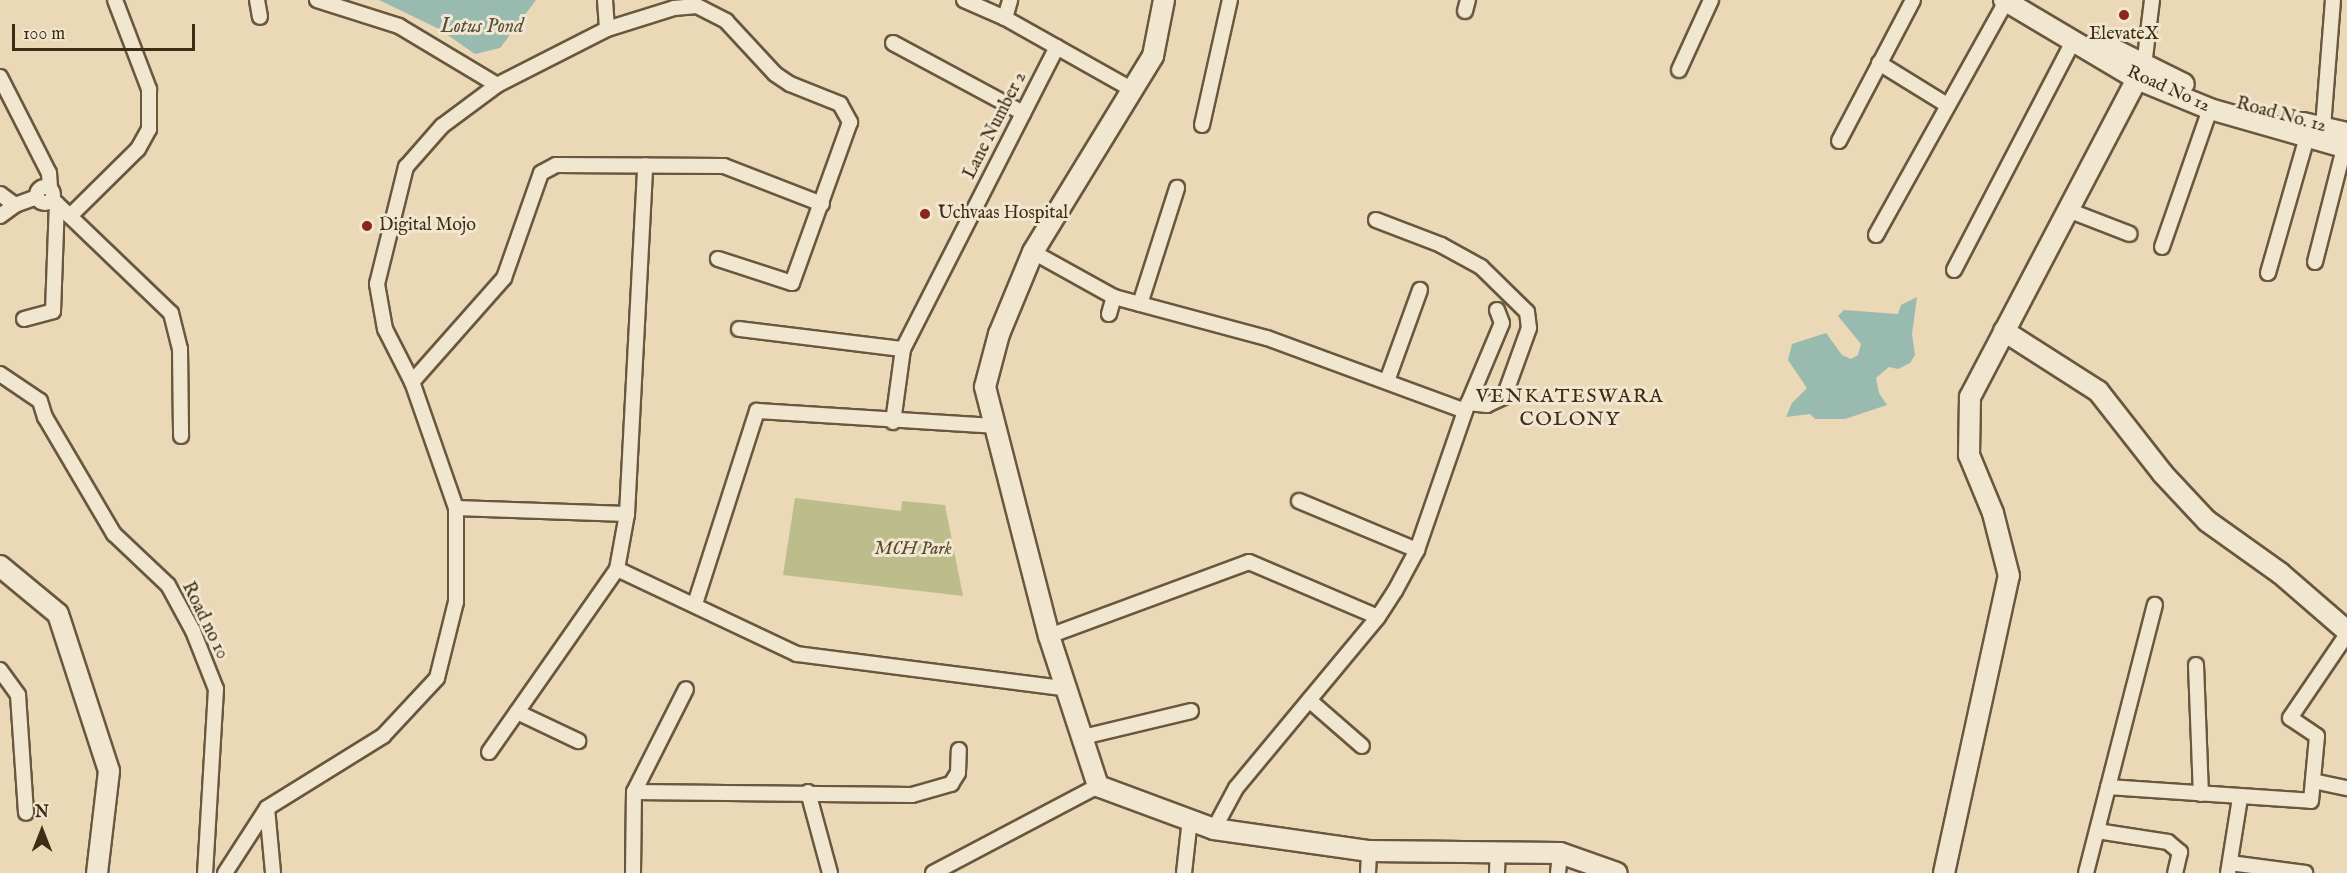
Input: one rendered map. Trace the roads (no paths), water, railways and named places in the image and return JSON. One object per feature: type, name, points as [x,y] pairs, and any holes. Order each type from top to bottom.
[{"type":"street","points":[[70,216],[138,149],[149,129],[149,89],[115,0]]},
{"type":"street","points":[[257,0],[260,18]]},
{"type":"street","points":[[317,0],[399,26],[497,85]]},
{"type":"street","points":[[605,0],[607,29]]},
{"type":"street","points":[[964,0],[1005,18],[1133,90]]},
{"type":"street","points":[[1005,18],[1010,0]]},
{"type":"street","points":[[1144,68],[1141,52],[1152,0]]},
{"type":"street","points":[[1098,786],[1069,689],[1049,636],[985,387],[999,334],[1033,252],[1153,56],[1164,0]]},
{"type":"street","points":[[1202,125],[1230,0]]},
{"type":"street","points":[[1679,70],[1711,0]]},
{"type":"street","points":[[1839,141],[1913,0]]},
{"type":"street","points":[[1944,873],[2009,576],[1992,513],[1969,455],[1970,397],[2140,73],[2152,0]]},
{"type":"street","points":[[2268,273],[2315,132],[2333,0]]},
{"type":"street","points":[[1876,235],[1947,105],[2022,2]]},
{"type":"street","name":"Road No. 12","points":[[2022,2],[2140,73],[2346,143]]},
{"type":"street","name":"Road No 12","points":[[2022,2],[2073,41],[2210,109],[2315,132]]},
{"type":"street","points":[[225,873],[267,808],[383,736],[437,678],[456,602],[456,508],[412,382],[385,329],[377,284],[406,166],[442,126],[497,85],[607,29],[674,8],[697,6],[726,21],[775,74],[790,84],[840,104],[847,110],[849,132],[792,283],[718,259]]},
{"type":"street","points":[[1954,270],[2073,41]]},
{"type":"street","points":[[893,43],[1023,113]]},
{"type":"street","name":"Lane Number 2","points":[[893,422],[903,350],[1057,47]]},
{"type":"street","points":[[1879,63],[1947,105]]},
{"type":"street","points":[[0,77],[49,173],[53,311],[24,319]]},
{"type":"street","points":[[2162,247],[2210,109]]},
{"type":"street","points":[[2315,262],[2346,143]]},
{"type":"street","points":[[412,382],[504,278],[541,173],[556,165],[724,166],[822,204]]},
{"type":"street","points":[[489,752],[617,569],[627,514],[645,165]]},
{"type":"street","points":[[1140,304],[1178,188]]},
{"type":"street","points":[[0,194],[15,205]]},
{"type":"street","points":[[49,197],[171,313],[180,349],[181,436]]},
{"type":"street","points":[[0,216],[15,205],[49,197]]},
{"type":"street","points":[[2068,210],[2130,234]]},
{"type":"street","points":[[1033,252],[1114,297],[1267,338],[1467,407],[1487,405],[1504,397],[1529,328],[1527,312],[1481,267],[1441,245],[1376,220]]},
{"type":"street","points":[[1387,381],[1420,290]]},
{"type":"street","points":[[1109,314],[1114,297]]},
{"type":"street","points":[[1214,829],[1236,788],[1378,617],[1417,550],[1467,407],[1502,323],[1497,310]]},
{"type":"street","points":[[739,329],[903,350]]},
{"type":"street","points":[[2004,331],[2098,391],[2163,474],[2207,521],[2280,573],[2347,632],[2290,718],[2317,736],[2311,801],[2240,798],[2108,787]]},
{"type":"street","name":"Road no 10","points":[[0,374],[40,401],[45,417],[114,534],[168,585],[193,631],[216,689],[206,873]]},
{"type":"street","points":[[695,604],[757,411],[893,422],[995,426]]},
{"type":"street","points":[[1299,501],[1417,550]]},
{"type":"street","points":[[456,508],[627,514]]},
{"type":"street","points":[[1049,636],[1249,562],[1378,617]]},
{"type":"street","points":[[0,566],[58,614],[109,771],[97,873]]},
{"type":"street","points":[[617,569],[797,654],[1069,689]]},
{"type":"street","points":[[2086,873],[2155,605]]},
{"type":"street","points":[[2196,665],[2201,794]]},
{"type":"street","points":[[0,670],[18,694],[26,813]]},
{"type":"street","points":[[633,873],[634,792],[686,689]]},
{"type":"street","points":[[1309,700],[1362,746]]},
{"type":"street","points":[[1083,738],[1191,711]]},
{"type":"street","points":[[517,712],[578,741]]},
{"type":"street","points":[[634,792],[923,794],[951,784],[958,772],[958,750]]},
{"type":"street","points":[[2313,781],[2347,788]]},
{"type":"street","points":[[933,873],[1098,786],[1214,829],[1369,851],[1498,850],[1560,853],[1617,873]]},
{"type":"street","points":[[808,792],[830,873]]},
{"type":"street","points":[[2240,798],[2229,868],[2305,873]]},
{"type":"street","points":[[267,808],[273,873]]},
{"type":"street","points":[[1184,873],[1190,819]]},
{"type":"street","points":[[2097,831],[2168,842],[2180,852],[2175,873]]},
{"type":"street","points":[[1497,873],[1498,850]]},
{"type":"street","points":[[1368,873],[1369,851]]},
{"type":"street","points":[[1558,873],[1560,853]]},
{"type":"water","name":"Lotus Pond","points":[[379,0],[536,0],[500,48],[475,54],[439,29]]},
{"type":"water","points":[[1917,297],[1912,334],[1915,355],[1910,363],[1898,369],[1889,367],[1876,378],[1879,393],[1887,405],[1845,419],[1815,419],[1810,414],[1786,417],[1792,403],[1807,388],[1788,360],[1792,344],[1826,333],[1842,355],[1851,359],[1858,355],[1861,344],[1838,316],[1844,310],[1898,314],[1901,305]]},
{"type":"place","name":"ElevateX","points":[[2124,15]]},
{"type":"place","name":"Uchvaas Hospital","points":[[925,214]]},
{"type":"place","name":"Digital Mojo","points":[[367,226]]},
{"type":"district","name":"VENKATESWARA COLONY","points":[[1570,408]]},
{"type":"park label","name":"MCH Park","points":[[913,550]]}]
